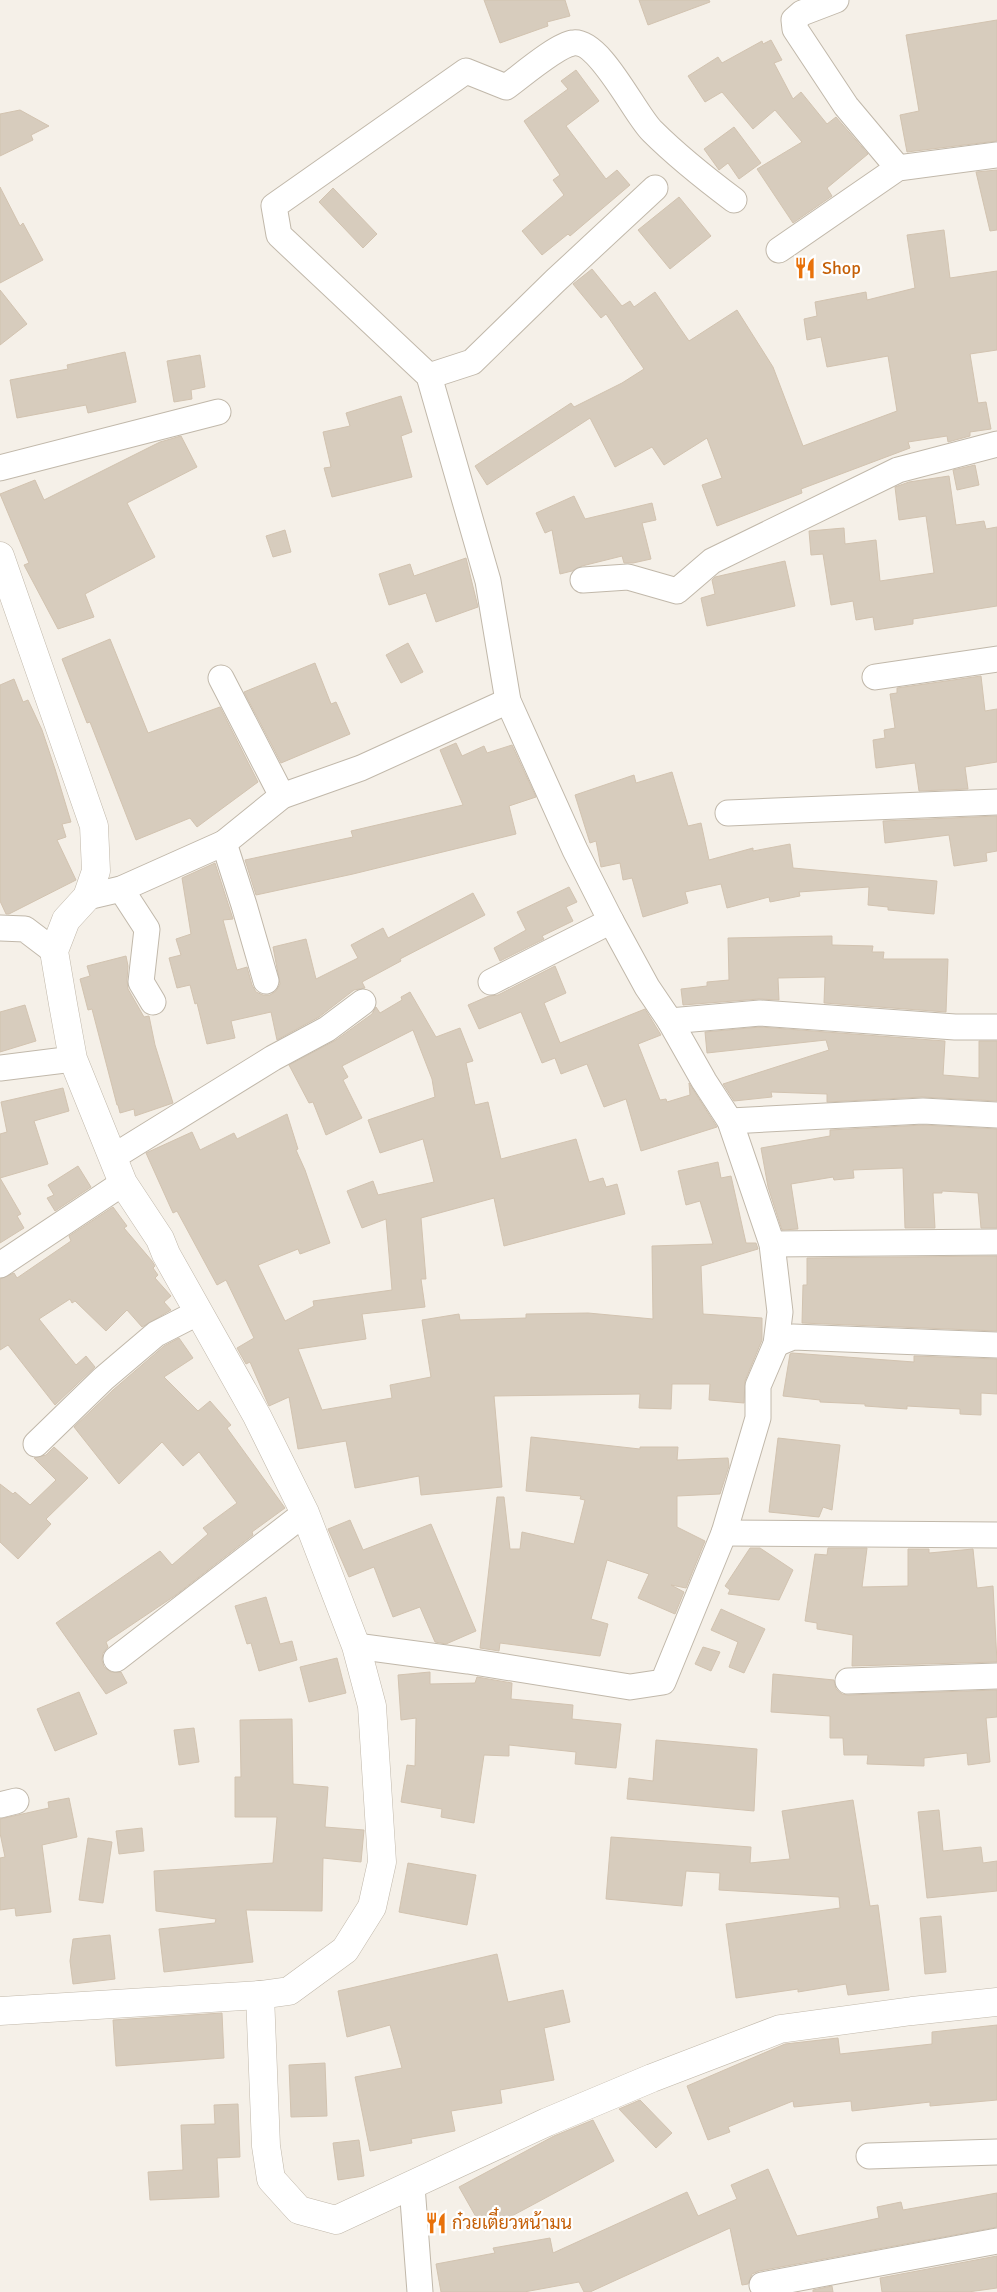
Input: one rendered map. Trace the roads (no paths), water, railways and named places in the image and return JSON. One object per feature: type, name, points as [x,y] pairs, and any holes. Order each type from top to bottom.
[{"type":"street","points":[[836,0],[802,13],[794,20],[795,29],[846,106],[898,168]]},
{"type":"street","points":[[356,1646],[468,1661],[630,1687],[663,1682],[724,1533],[758,1418],[758,1386],[776,1344],[780,1312],[772,1244],[730,1121],[704,1081],[670,1021],[647,987],[611,921],[575,850],[508,701],[488,581],[429,376],[279,235],[274,206],[466,71],[506,87],[563,46],[574,42],[586,46],[614,75],[650,130],[734,200]]},
{"type":"street","points":[[779,250],[898,168],[997,155]]},
{"type":"street","points":[[429,376],[472,362],[555,280],[655,188]]},
{"type":"street","points":[[0,468],[218,412]]},
{"type":"street","points":[[583,580],[628,577],[677,590],[712,561],[898,470],[997,444]]},
{"type":"street","points":[[0,2011],[260,1995],[289,1991],[345,1950],[372,1908],[382,1862],[372,1706],[356,1646],[305,1513],[257,1416],[166,1254],[160,1239],[123,1183],[73,1059],[54,952],[66,920],[87,897],[96,871],[94,826],[1,565]]},
{"type":"street","points":[[874,677],[997,659]]},
{"type":"street","points":[[222,678],[282,796]]},
{"type":"street","points":[[87,897],[120,889],[224,843],[282,796],[361,768],[508,701]]},
{"type":"street","points":[[728,813],[997,802]]},
{"type":"street","points":[[224,843],[266,981]]},
{"type":"street","points":[[120,889],[147,929],[143,950],[141,982],[153,1002]]},
{"type":"street","points":[[491,982],[611,921]]},
{"type":"street","points":[[0,928],[25,929],[54,952]]},
{"type":"street","points":[[113,1157],[273,1058],[327,1029],[363,1002]]},
{"type":"street","points":[[670,1021],[760,1013],[997,1027]]},
{"type":"street","points":[[0,1068],[73,1059]]},
{"type":"street","points":[[730,1121],[923,1111],[997,1115]]},
{"type":"street","points":[[0,1265],[123,1183]]},
{"type":"street","points":[[772,1244],[997,1242]]},
{"type":"street","points":[[36,1444],[103,1379],[156,1334],[199,1312]]},
{"type":"street","points":[[776,1344],[793,1337],[997,1345]]},
{"type":"street","points":[[116,1659],[305,1513]]},
{"type":"street","points":[[724,1533],[997,1535]]},
{"type":"street","points":[[848,1681],[997,1676]]},
{"type":"street","points":[[260,1995],[266,2146],[271,2179],[299,2210],[336,2220],[547,2122],[652,2078],[780,2029],[912,2011],[997,2002]]},
{"type":"street","points":[[869,2156],[997,2152]]},
{"type":"street","points":[[412,2186],[420,2292]]},
{"type":"street","points":[[762,2286],[997,2241]]},
{"type":"place","name":"Shop","points":[[805,268]]},
{"type":"place","name":"ก๋วยเตี๋ยวหน้ามน","points":[[436,2223]]}]
